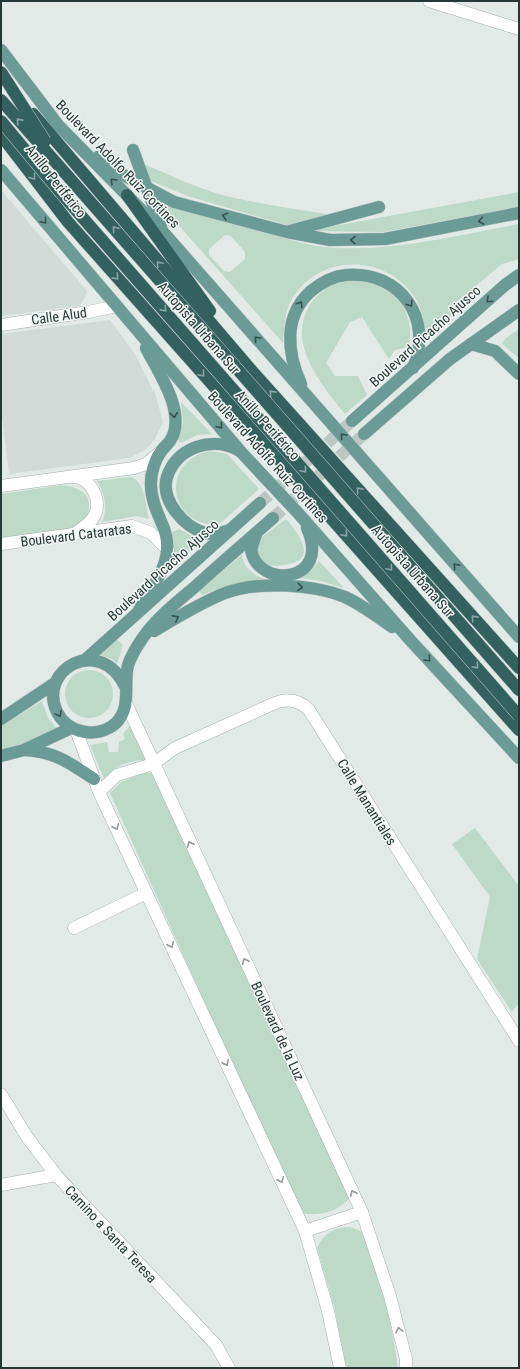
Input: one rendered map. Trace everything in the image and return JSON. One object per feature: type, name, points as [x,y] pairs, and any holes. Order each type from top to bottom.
[{"type":"highway","points":[[1,72],[61,168]]},
{"type":"highway","name":"Anillo Periférico","points":[[1,76],[105,201],[252,371],[519,668]]},
{"type":"highway","name":"Autopista Urbana Sur","points":[[1,100],[519,690]]},
{"type":"highway","name":"Autopista Urbana Sur","points":[[1,121],[519,716]]},
{"type":"highway","points":[[1,135],[38,165]]},
{"type":"highway","name":"Anillo Periférico","points":[[1,135],[68,222],[519,730]]},
{"type":"highway","points":[[127,195],[252,371]]},
{"type":"highway","points":[[504,713],[519,740]]},
{"type":"main road","name":"Boulevard Adolfo Ruiz Cortines","points":[[1,50],[58,125],[163,232],[518,636]]},
{"type":"main road","points":[[58,125],[111,167],[147,189],[191,207],[286,232],[330,240],[385,239],[519,213]]},
{"type":"main road","points":[[133,150],[163,232]]},
{"type":"main road","name":"Boulevard Adolfo Ruiz Cortines","points":[[1,170],[241,452],[298,513],[410,641],[519,758]]},
{"type":"main road","points":[[286,232],[379,207]]},
{"type":"main road","points":[[306,394],[295,370],[292,357],[290,329],[292,320],[299,304],[308,294],[323,282],[338,277],[356,275],[374,278],[390,285],[404,297],[416,314],[420,333],[418,357],[413,368]]},
{"type":"main road","name":"Boulevard Picacho Ajusco","points":[[352,421],[505,285],[519,275]]},
{"type":"main road","points":[[364,434],[450,359],[519,310]]},
{"type":"main road","points":[[136,329],[164,380],[172,403],[175,418],[171,440],[159,453],[151,474],[151,488],[166,535],[168,550],[161,573],[138,612]]},
{"type":"main road","points":[[471,344],[495,351],[519,374]]},
{"type":"main road","points":[[231,530],[214,534],[201,531],[188,524],[174,509],[168,499],[166,489],[167,477],[177,460],[195,446],[217,444],[233,447],[241,452]]},
{"type":"main road","name":"Boulevard Picacho Ajusco","points":[[85,660],[260,503]]},
{"type":"main road","points":[[257,532],[250,550],[254,560],[263,570],[282,574],[302,570],[311,561],[314,547],[308,529],[298,513]]},
{"type":"main road","points":[[125,686],[119,675],[110,666],[98,660],[85,660],[67,667],[60,674],[55,683],[53,693],[57,712],[62,720],[74,729],[87,733],[108,729],[116,722],[126,703],[125,686],[128,665],[143,638],[167,611],[273,518]]},
{"type":"main road","points":[[143,638],[173,620],[225,593],[259,586],[297,587],[322,590],[345,598],[369,611],[410,641]]},
{"type":"main road","points":[[1,719],[55,683]]},
{"type":"main road","points":[[1,756],[24,750],[74,729]]},
{"type":"main road","points":[[24,750],[53,754],[94,779]]},
{"type":"street","points":[[429,1],[519,29]]},
{"type":"street","name":"Calle Alud","points":[[1,325],[88,312],[117,306]]},
{"type":"street","points":[[1,486],[134,468],[146,464],[159,453]]},
{"type":"street","points":[[66,477],[79,477],[91,485],[96,498],[96,514],[90,523],[74,534]]},
{"type":"street","name":"Boulevard Cataratas","points":[[1,544],[132,526],[151,533],[168,550]]},
{"type":"street","name":"Calle Manantiales","points":[[99,792],[117,775],[153,764],[175,748],[275,703],[287,700],[305,706],[519,1041]]},
{"type":"street","name":"Boulevard de la Luz","points":[[126,703],[362,1212],[390,1296],[406,1359],[406,1368]]},
{"type":"street","points":[[74,729],[99,792],[305,1231],[328,1311],[340,1368]]},
{"type":"street","points":[[74,928],[146,892]]},
{"type":"street","name":"Camino a Santa Teresa","points":[[1,1094],[27,1137],[56,1175],[213,1342],[229,1368]]},
{"type":"street","points":[[1,1185],[56,1175]]},
{"type":"street","points":[[305,1231],[362,1212]]},
{"type":"shaded area","points":[[1,190],[87,291],[85,298],[79,306],[1,316]]},
{"type":"shaded area","points":[[110,320],[135,354],[156,396],[163,422],[154,441],[143,451],[129,458],[9,474],[1,408],[1,334]]},
{"type":"green space","points":[[142,163],[189,184],[233,198],[332,215],[289,226],[188,196],[146,179]]},
{"type":"green space","points":[[519,192],[519,207],[383,232],[307,231]]},
{"type":"green space","points":[[157,197],[209,216],[288,239],[316,246],[335,248],[404,245],[519,224],[519,259],[502,264],[459,300],[445,327],[425,341],[424,323],[419,305],[413,295],[400,281],[384,271],[367,266],[350,265],[332,268],[316,275],[302,286],[291,301],[286,316],[283,343],[158,202]],"holes":[[[225,235],[231,236],[245,252],[245,259],[230,272],[224,271],[209,255],[209,249]]]},
{"type":"green space","points":[[354,279],[376,282],[393,293],[400,300],[408,318],[410,337],[409,347],[395,350],[389,359],[362,317],[350,322],[326,363],[335,376],[358,376],[367,395],[345,414],[326,390],[309,362],[303,343],[302,330],[308,308],[314,299],[331,286],[342,281]]},
{"type":"green space","points":[[519,329],[519,358],[502,344],[505,339]]},
{"type":"green space","points":[[181,402],[212,434],[197,435],[181,443],[178,440],[183,423]]},
{"type":"green space","points":[[210,451],[227,454],[259,489],[218,525],[201,522],[188,515],[180,504],[176,492],[177,479],[183,467],[194,457]]},
{"type":"green space","points":[[131,477],[140,484],[149,519],[137,516],[102,522],[105,511],[105,501],[97,481]]},
{"type":"green space","points":[[63,485],[76,488],[86,495],[89,505],[88,514],[85,521],[69,530],[58,533],[1,540],[1,494]]},
{"type":"green space","points":[[286,519],[301,540],[304,547],[304,554],[301,559],[294,563],[271,566],[262,561],[256,553],[257,541]]},
{"type":"green space","points":[[179,529],[201,541],[165,574],[171,553],[172,532]]},
{"type":"green space","points":[[242,555],[247,567],[265,579],[221,588],[202,595],[199,591]]},
{"type":"green space","points":[[319,561],[344,588],[321,581],[301,578],[311,571]]},
{"type":"green space","points":[[116,639],[123,645],[117,664],[112,659],[98,654]]},
{"type":"green space","points":[[84,670],[94,670],[103,674],[109,680],[112,685],[112,703],[103,714],[94,718],[84,718],[75,714],[69,708],[65,699],[65,689],[69,680],[75,674]]},
{"type":"green space","points":[[42,701],[48,718],[59,731],[1,750],[1,726]]},
{"type":"green space","points":[[131,724],[148,760],[123,764],[113,770],[104,779],[90,745],[107,742],[109,752],[118,752],[119,742],[125,739],[123,734]]},
{"type":"green space","points":[[144,773],[152,773],[350,1198],[345,1203],[333,1210],[321,1214],[300,1213],[110,793],[121,782]]},
{"type":"green space","points":[[475,828],[519,886],[519,1003],[512,1012],[477,959],[490,897],[452,844]]},
{"type":"green space","points":[[350,1227],[363,1232],[369,1249],[389,1316],[398,1368],[346,1368],[334,1306],[317,1248],[323,1238],[330,1232],[339,1228]]},
{"type":"tunnel","points":[[260,503],[352,421]]},
{"type":"tunnel","points":[[273,518],[364,434]]}]
